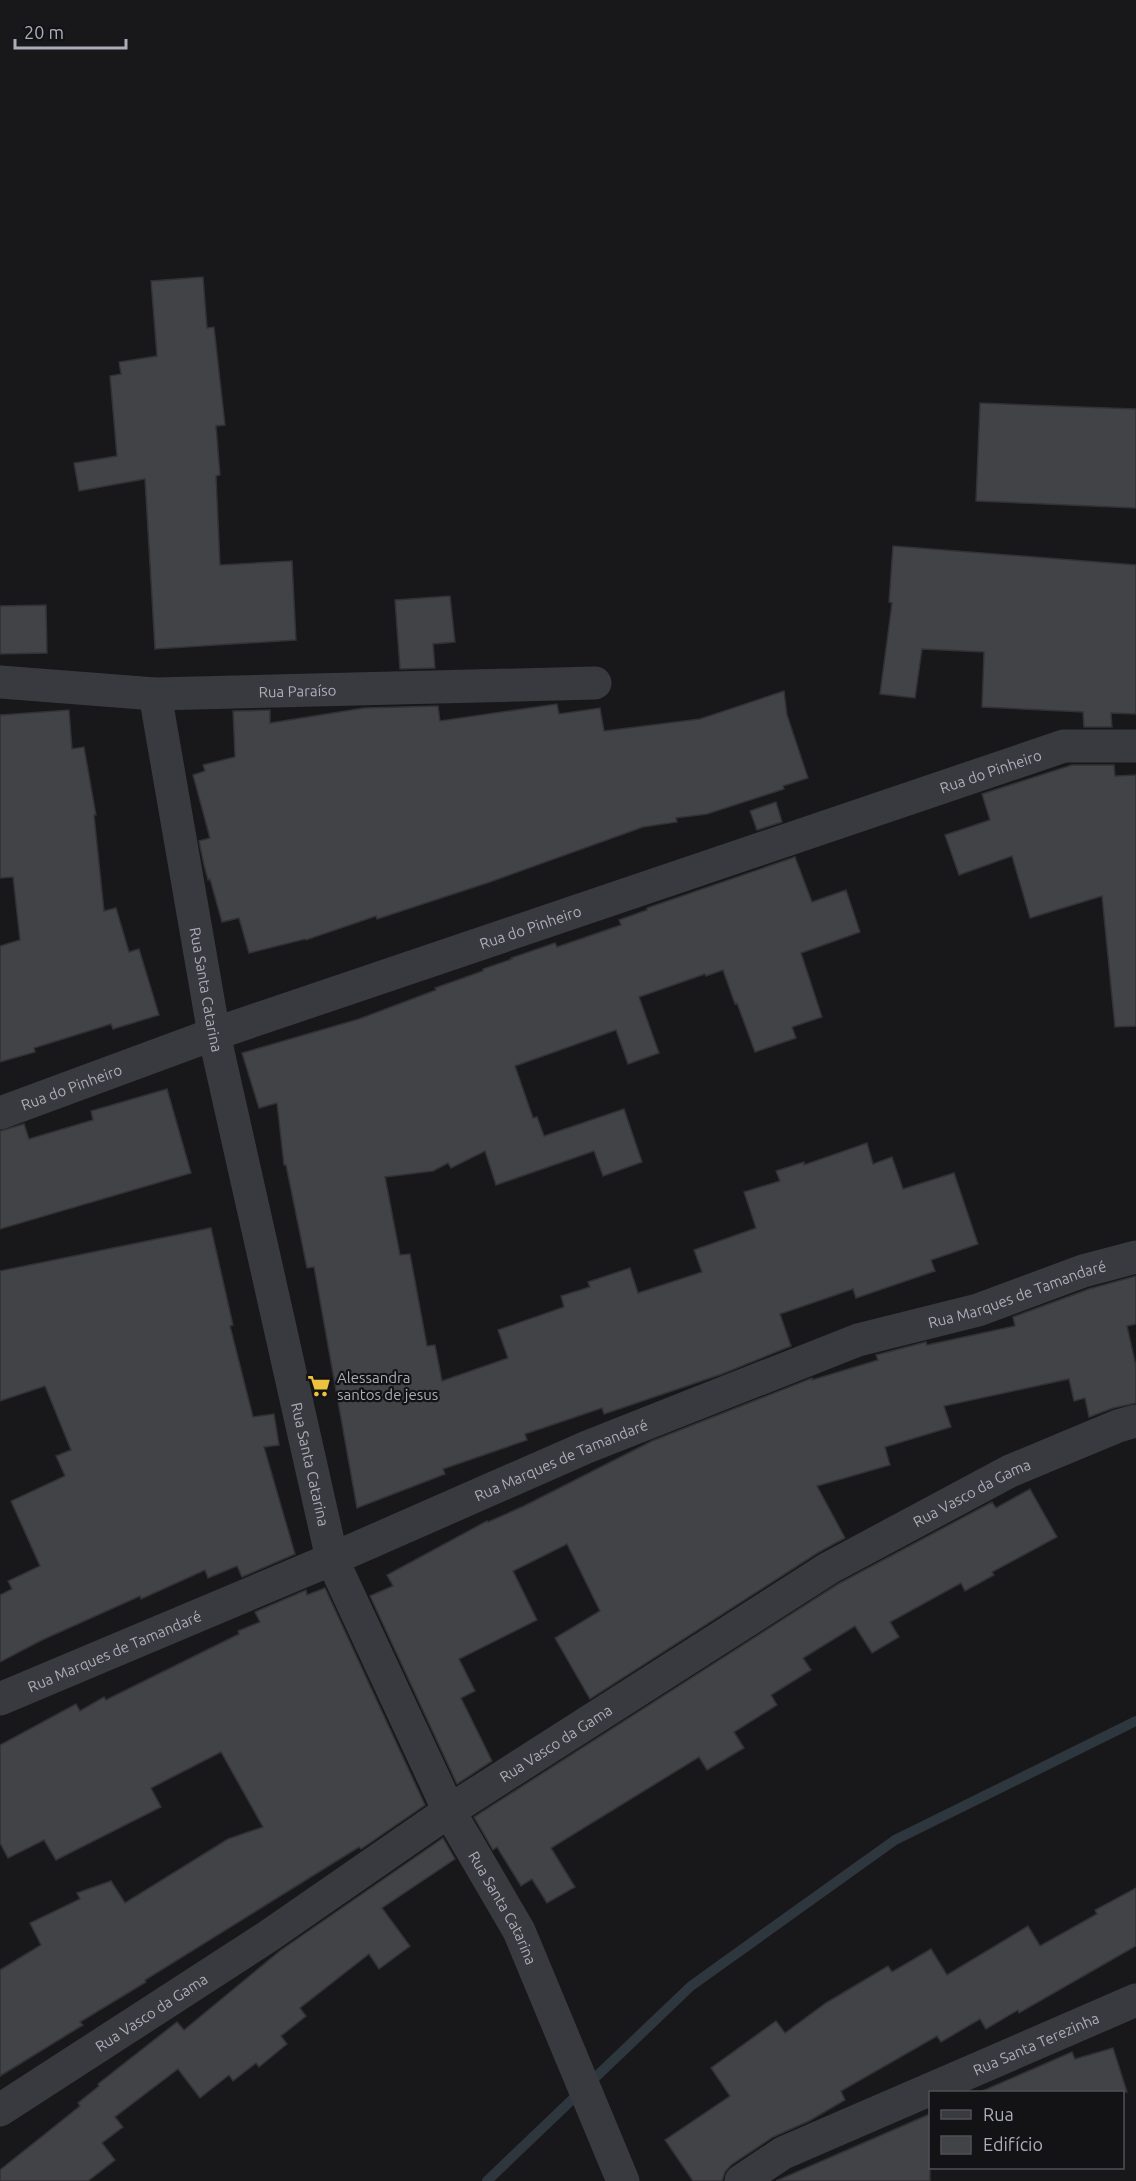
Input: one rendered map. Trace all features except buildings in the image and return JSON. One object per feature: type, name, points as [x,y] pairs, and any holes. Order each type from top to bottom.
[{"type":"street","name":"Rua Paraíso","points":[[0,682],[155,694],[595,683]]},
{"type":"street","name":"Rua Santa Catarina","points":[[155,694],[214,1034],[332,1559],[449,1811],[519,1931],[623,2181]]},
{"type":"street","name":"Rua do Pinheiro","points":[[0,1113],[214,1034],[1064,746],[1136,746]]},
{"type":"street","name":"Rua Marques de Tamandaré","points":[[0,1699],[332,1559],[587,1447],[858,1340],[978,1310],[1083,1271],[1136,1257]]},
{"type":"street","name":"Rua Vasco da Gama","points":[[0,2110],[267,1937],[449,1811],[829,1568],[1010,1471],[1118,1426],[1136,1421]]},
{"type":"street","name":"Rua Santa Terezinha","points":[[741,2181],[783,2153],[1136,2000]]},
{"type":"waterway","points":[[487,2181],[691,1986],[895,1840],[1136,1721]]},
{"type":"place","name":"Alessandra santos de jesus","points":[[319,1386]]}]
